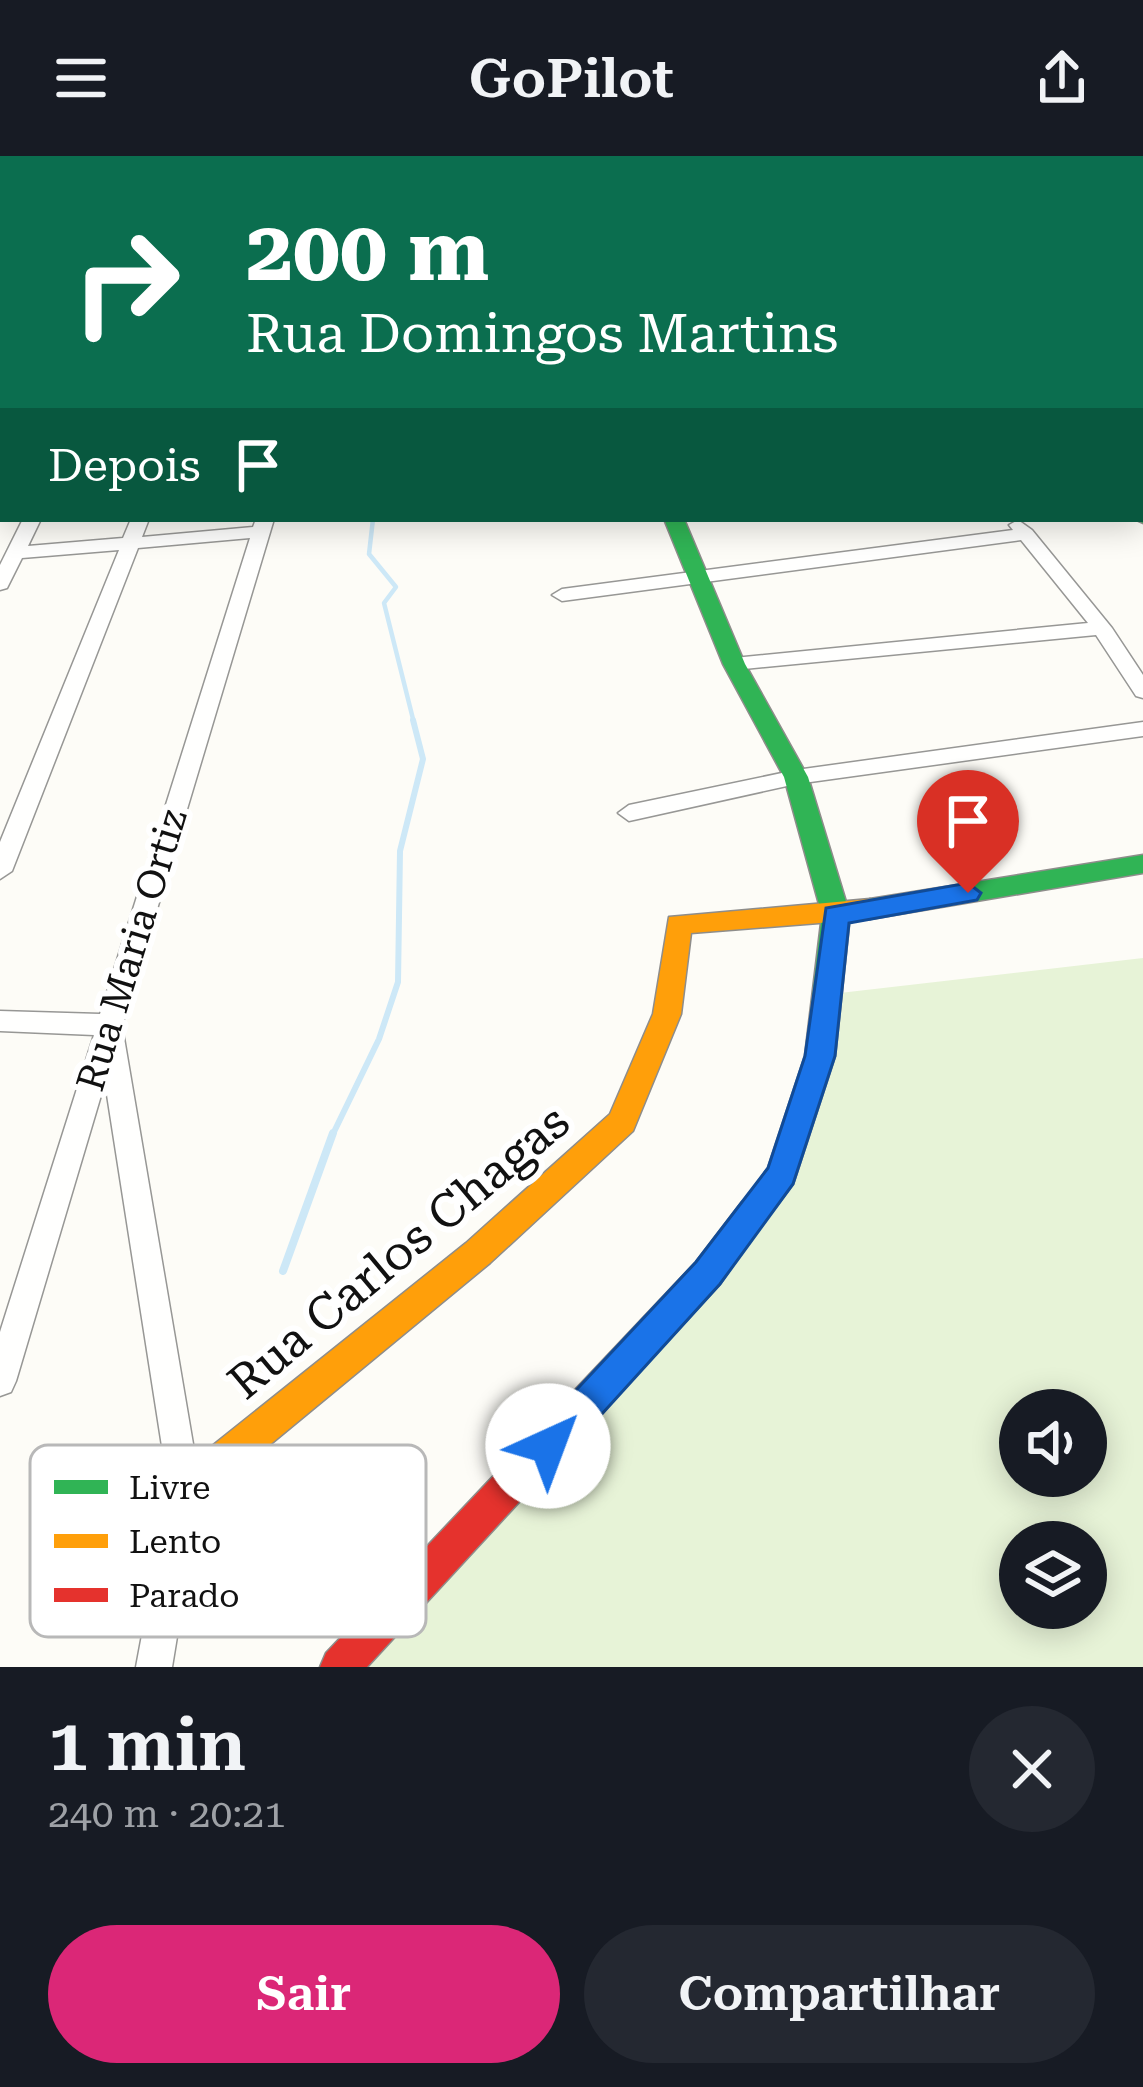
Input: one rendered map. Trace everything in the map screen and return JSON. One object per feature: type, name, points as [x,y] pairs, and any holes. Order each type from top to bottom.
[{"type":"street","points":[[0,584],[30,522]]},
{"type":"street","points":[[0,871],[139,522]]},
{"type":"street","points":[[426,1575],[708,1273],[782,1174],[820,1056],[836,915],[796,777],[734,664],[675,522]]},
{"type":"street","points":[[14,553],[263,526]]},
{"type":"street","name":"Rua Maria Ortiz","points":[[0,1382],[263,526]]},
{"type":"street","points":[[562,595],[1020,526],[1102,628],[1143,691]]},
{"type":"street","points":[[734,664],[1102,628]]},
{"type":"street","points":[[629,813],[796,777],[1143,729]]},
{"type":"street","points":[[836,915],[1143,864]]},
{"type":"street","name":"Rua Carlos Chagas","points":[[242,1445],[478,1253],[622,1121],[667,1014],[679,924],[836,915]]},
{"type":"street","points":[[0,1021],[109,1025],[177,1445]]},
{"type":"street","points":[[154,1667],[159,1637]]},
{"type":"street","points":[[340,1667],[368,1637]]},
{"type":"green space","points":[[1143,958],[1143,1667],[338,1667],[366,1637],[426,1637],[426,1572],[761,1210],[831,994]]},
{"type":"waterway","points":[[373,522],[369,554],[396,587],[384,603],[414,723]]},
{"type":"waterway","points":[[332,1136],[379,1039],[398,982],[400,851],[423,759],[413,720]]},
{"type":"waterway","points":[[283,1271],[333,1133]]},
{"type":"traffic: fast","points":[[675,522],[734,664],[796,777],[836,915],[820,1056],[782,1174],[753,1212]]},
{"type":"traffic: fast","points":[[870,909],[1143,864]]},
{"type":"traffic: slow","points":[[242,1445],[478,1253],[622,1122],[667,1014],[679,924],[870,909]]},
{"type":"traffic: jam","points":[[426,1575],[708,1273],[753,1212]]},
{"type":"traffic: jam","points":[[340,1667],[368,1637]]},
{"type":"route","points":[[548,1446],[708,1273],[782,1174],[820,1056],[836,915],[968,893]]}]
